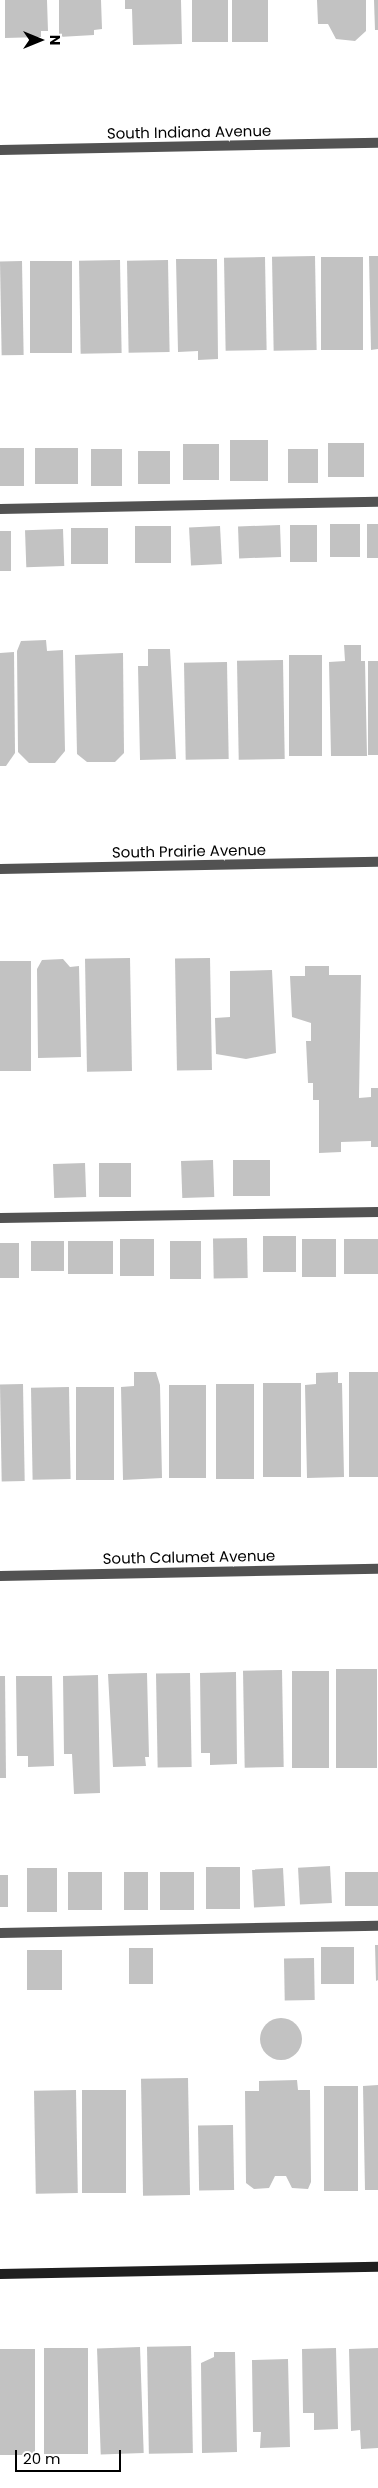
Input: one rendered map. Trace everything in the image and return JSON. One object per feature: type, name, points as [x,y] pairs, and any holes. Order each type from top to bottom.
[{"type":"street","name":"South Indiana Avenue","points":[[0,150],[378,143]]},
{"type":"street","points":[[0,509],[378,502]]},
{"type":"street","name":"South Prairie Avenue","points":[[0,869],[378,862]]},
{"type":"street","points":[[0,1218],[378,1212]]},
{"type":"street","name":"South Calumet Avenue","points":[[0,1576],[378,1569]]},
{"type":"street","points":[[0,1933],[378,1926]]},
{"type":"street","points":[[0,2274],[378,2267]]},
{"type":"building","points":[[5,0],[47,0],[48,31],[41,31],[41,37],[5,38]]},
{"type":"building","points":[[59,0],[101,0],[102,29],[94,30],[94,35],[59,37]]},
{"type":"building","points":[[125,0],[181,0],[182,44],[133,45],[132,9],[125,9]]},
{"type":"building","points":[[192,0],[228,0],[228,42],[192,42]]},
{"type":"building","points":[[232,0],[268,0],[268,42],[232,42]]},
{"type":"building","points":[[317,0],[366,0],[366,31],[355,41],[336,39],[328,24],[318,24]]},
{"type":"building","points":[[374,0],[378,0],[378,30],[375,30]]},
{"type":"building","points":[[315,256],[317,350],[274,351],[272,257]]},
{"type":"building","points":[[369,256],[378,256],[378,349],[371,350]]},
{"type":"building","points":[[265,257],[267,350],[226,351],[224,258]]},
{"type":"building","points":[[321,257],[363,257],[363,350],[321,350]]},
{"type":"building","points":[[176,259],[217,259],[218,359],[198,360],[198,351],[178,352]]},
{"type":"building","points":[[120,260],[122,353],[81,354],[79,261]]},
{"type":"building","points":[[168,260],[170,352],[129,353],[127,261]]},
{"type":"building","points":[[0,261],[22,261],[24,355],[2,355]]},
{"type":"building","points":[[30,261],[72,261],[72,353],[30,353]]},
{"type":"building","points":[[230,440],[268,440],[268,481],[230,481]]},
{"type":"building","points":[[328,443],[364,443],[364,477],[328,477]]},
{"type":"building","points":[[183,444],[219,444],[219,480],[183,480]]},
{"type":"building","points":[[0,448],[24,448],[24,486],[0,486]]},
{"type":"building","points":[[35,448],[78,448],[78,484],[35,484]]},
{"type":"building","points":[[91,449],[122,449],[122,486],[91,486]]},
{"type":"building","points":[[288,449],[318,449],[318,483],[288,483]]},
{"type":"building","points":[[138,451],[170,451],[170,484],[138,484]]},
{"type":"building","points":[[330,524],[360,524],[360,557],[330,557]]},
{"type":"building","points":[[367,524],[378,524],[378,558],[367,558]]},
{"type":"building","points":[[280,525],[281,557],[239,558],[238,526]]},
{"type":"building","points":[[290,525],[317,525],[317,562],[290,562]]},
{"type":"building","points":[[135,526],[171,526],[171,563],[135,563]]},
{"type":"building","points":[[220,526],[222,564],[191,566],[189,528]]},
{"type":"building","points":[[71,528],[108,528],[108,564],[71,564]]},
{"type":"building","points":[[63,529],[64,566],[26,567],[25,530]]},
{"type":"building","points":[[0,531],[11,531],[11,571],[0,571]]},
{"type":"building","points":[[46,640],[47,651],[63,650],[65,751],[55,763],[29,763],[18,752],[17,651],[21,641]]},
{"type":"building","points":[[344,645],[361,645],[361,661],[365,661],[367,756],[331,756],[329,662],[345,661]]},
{"type":"building","points":[[148,649],[170,649],[176,759],[140,760],[138,666],[148,666]]},
{"type":"building","points":[[14,652],[15,753],[6,766],[0,766],[0,653]]},
{"type":"building","points":[[123,653],[124,753],[115,762],[87,762],[77,754],[75,655]]},
{"type":"building","points":[[289,655],[322,655],[322,756],[289,756]]},
{"type":"building","points":[[283,660],[285,759],[239,760],[237,661]]},
{"type":"building","points":[[368,661],[378,661],[378,755],[368,755]]},
{"type":"building","points":[[227,662],[229,759],[186,760],[184,663]]},
{"type":"building","points":[[130,958],[132,1071],[87,1072],[85,959]]},
{"type":"building","points":[[210,958],[212,1070],[177,1071],[175,959]]},
{"type":"building","points":[[63,959],[70,967],[79,966],[81,1057],[38,1058],[37,969],[42,960]]},
{"type":"building","points":[[0,961],[31,961],[31,1071],[0,1071]]},
{"type":"building","points":[[305,966],[329,966],[329,975],[361,975],[359,1098],[371,1097],[371,1088],[378,1088],[378,1147],[371,1147],[371,1141],[341,1142],[341,1152],[319,1153],[319,1100],[313,1100],[313,1083],[308,1083],[306,1041],[311,1041],[311,1023],[292,1017],[290,976],[305,976]]},
{"type":"building","points":[[272,970],[276,1053],[246,1059],[216,1054],[215,1018],[230,1017],[230,971]]},
{"type":"building","points":[[213,1160],[214,1197],[182,1198],[181,1161]]},
{"type":"building","points":[[233,1160],[270,1160],[270,1196],[233,1196]]},
{"type":"building","points":[[85,1163],[86,1197],[54,1198],[53,1164]]},
{"type":"building","points":[[99,1163],[131,1163],[131,1197],[99,1197]]},
{"type":"building","points":[[263,1236],[296,1236],[296,1272],[263,1272]]},
{"type":"building","points":[[247,1238],[248,1278],[214,1279],[213,1239]]},
{"type":"building","points":[[120,1239],[154,1239],[154,1276],[120,1276]]},
{"type":"building","points":[[302,1239],[336,1239],[336,1277],[302,1277]]},
{"type":"building","points":[[344,1239],[378,1239],[378,1274],[344,1274]]},
{"type":"building","points":[[31,1241],[64,1241],[64,1271],[31,1271]]},
{"type":"building","points":[[68,1241],[113,1241],[113,1274],[68,1274]]},
{"type":"building","points":[[170,1241],[201,1241],[201,1279],[170,1279]]},
{"type":"building","points":[[0,1243],[19,1243],[19,1278],[0,1278]]},
{"type":"building","points":[[134,1372],[156,1372],[160,1385],[162,1478],[123,1480],[121,1387],[134,1386]]},
{"type":"building","points":[[338,1372],[338,1383],[342,1383],[344,1477],[307,1478],[305,1385],[316,1384],[316,1373]]},
{"type":"building","points":[[349,1372],[378,1372],[378,1477],[349,1477]]},
{"type":"building","points":[[263,1383],[301,1383],[301,1477],[263,1477]]},
{"type":"building","points":[[0,1384],[23,1384],[25,1481],[2,1481]]},
{"type":"building","points":[[216,1384],[254,1384],[254,1479],[216,1479]]},
{"type":"building","points":[[169,1385],[206,1385],[206,1478],[169,1478]]},
{"type":"building","points":[[69,1387],[71,1479],[33,1480],[31,1388]]},
{"type":"building","points":[[76,1387],[114,1387],[114,1480],[76,1480]]},
{"type":"building","points":[[336,1669],[377,1669],[377,1768],[336,1768]]},
{"type":"building","points":[[282,1670],[284,1767],[245,1768],[243,1671]]},
{"type":"building","points":[[292,1671],[329,1671],[329,1768],[292,1768]]},
{"type":"building","points":[[236,1672],[237,1764],[210,1765],[210,1753],[201,1753],[200,1673]]},
{"type":"building","points":[[147,1673],[149,1757],[145,1757],[146,1766],[113,1767],[108,1674]]},
{"type":"building","points":[[190,1673],[192,1767],[158,1768],[156,1674]]},
{"type":"building","points":[[98,1675],[100,1793],[74,1794],[72,1754],[64,1754],[63,1676]]},
{"type":"building","points":[[0,1676],[5,1676],[6,1778],[0,1778]]},
{"type":"building","points":[[16,1676],[52,1676],[54,1766],[28,1767],[28,1756],[17,1756]]},
{"type":"building","points":[[330,1866],[332,1903],[300,1905],[298,1868]]},
{"type":"building","points":[[206,1867],[240,1867],[240,1909],[206,1909]]},
{"type":"building","points":[[27,1868],[57,1868],[57,1912],[27,1912]]},
{"type":"building","points":[[283,1868],[285,1906],[254,1908],[252,1870]]},
{"type":"building","points":[[68,1872],[102,1872],[102,1910],[68,1910]]},
{"type":"building","points":[[124,1872],[148,1872],[148,1910],[124,1910]]},
{"type":"building","points":[[160,1872],[194,1872],[194,1910],[160,1910]]},
{"type":"building","points":[[345,1872],[378,1872],[378,1906],[345,1906]]},
{"type":"building","points":[[0,1875],[8,1875],[8,1907],[0,1907]]},
{"type":"building","points":[[375,1945],[378,1945],[378,1980],[376,1981]]},
{"type":"building","points":[[321,1947],[354,1947],[354,1984],[321,1984]]},
{"type":"building","points":[[129,1948],[153,1948],[153,1984],[129,1984]]},
{"type":"building","points":[[27,1950],[62,1950],[62,1990],[27,1990]]},
{"type":"building","points":[[314,1958],[315,2000],[285,2001],[284,1959]]},
{"type":"building","points":[[281,2018],[296,2024],[302,2039],[296,2054],[281,2060],[266,2054],[260,2039],[266,2024]]},
{"type":"building","points":[[188,2078],[190,2195],[143,2196],[141,2079]]},
{"type":"building","points":[[297,2080],[298,2090],[310,2090],[311,2182],[308,2189],[292,2188],[286,2176],[275,2176],[269,2188],[254,2189],[246,2183],[245,2091],[259,2091],[259,2081]]},
{"type":"building","points":[[378,2085],[378,2190],[365,2190],[363,2086]]},
{"type":"building","points":[[324,2086],[358,2086],[358,2191],[324,2191]]},
{"type":"building","points":[[76,2090],[78,2193],[36,2194],[34,2091]]},
{"type":"building","points":[[82,2090],[126,2090],[126,2193],[82,2193]]},
{"type":"building","points":[[233,2125],[234,2190],[199,2191],[198,2126]]},
{"type":"building","points":[[191,2346],[193,2453],[149,2454],[147,2347]]},
{"type":"building","points":[[140,2347],[144,2453],[101,2454],[97,2349]]},
{"type":"building","points":[[44,2348],[88,2348],[88,2454],[44,2454]]},
{"type":"building","points":[[336,2348],[338,2429],[314,2430],[314,2413],[303,2413],[302,2349]]},
{"type":"building","points":[[378,2348],[378,2448],[361,2449],[360,2430],[351,2431],[349,2349]]},
{"type":"building","points":[[0,2349],[35,2349],[35,2455],[0,2455]]},
{"type":"building","points":[[214,2352],[235,2352],[237,2452],[202,2453],[201,2363],[214,2357]]},
{"type":"building","points":[[288,2359],[290,2447],[260,2448],[261,2432],[253,2432],[252,2360]]}]
